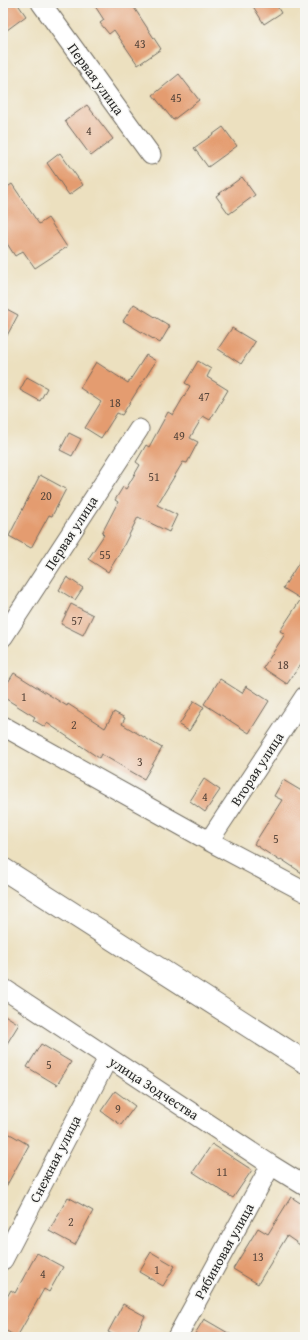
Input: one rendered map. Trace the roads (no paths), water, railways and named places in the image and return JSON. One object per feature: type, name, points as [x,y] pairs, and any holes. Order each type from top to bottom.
[{"type":"main road","points":[[3,869],[305,1062]]},
{"type":"street","name":"Первая улица","points":[[41,3],[151,155]]},
{"type":"street","name":"Первая улица","points":[[3,637],[139,430]]},
{"type":"street","name":"Вторая улица","points":[[209,841],[305,696]]},
{"type":"street","points":[[3,726],[209,841],[305,892]]},
{"type":"street","name":"улица Зодчества","points":[[3,988],[305,1186]]},
{"type":"street","name":"Снежная улица","points":[[3,1260],[108,1058]]},
{"type":"street","name":"Рябиновая улица","points":[[177,1337],[271,1165]]}]
